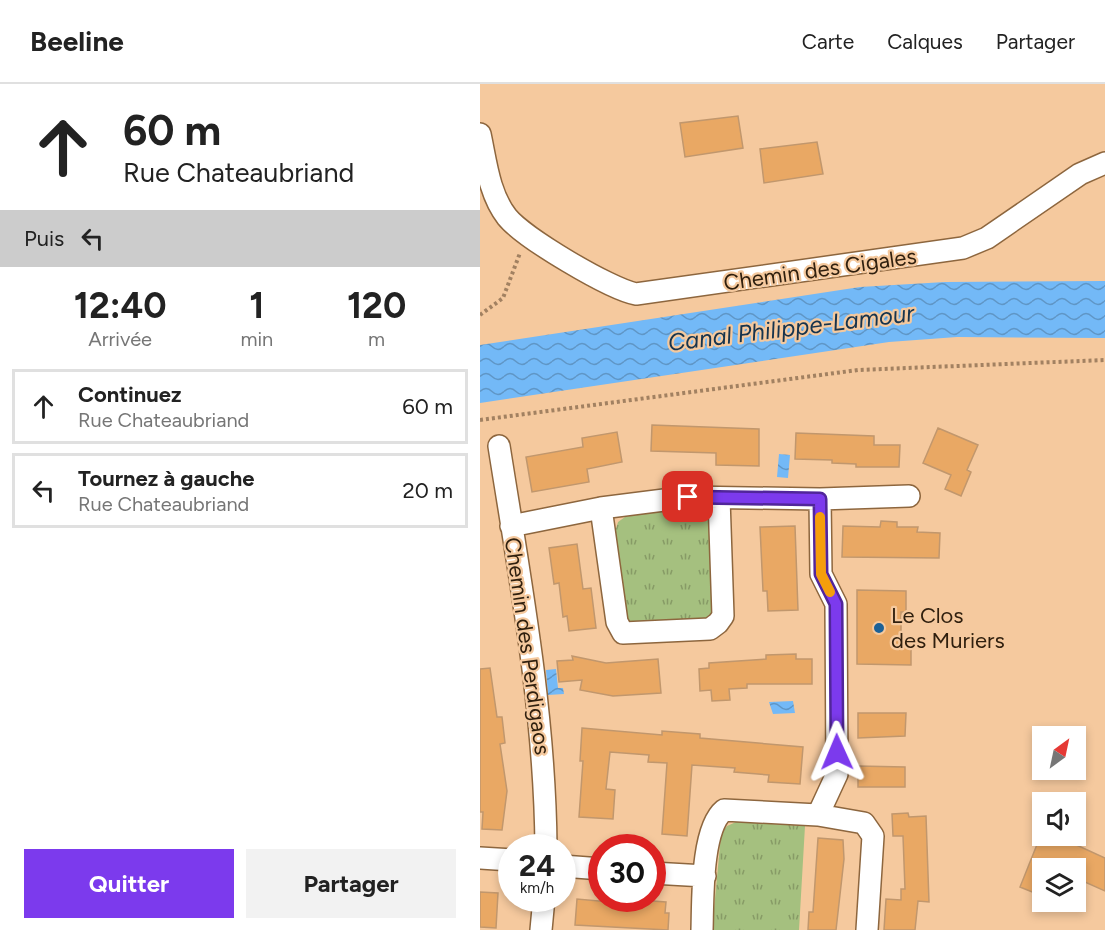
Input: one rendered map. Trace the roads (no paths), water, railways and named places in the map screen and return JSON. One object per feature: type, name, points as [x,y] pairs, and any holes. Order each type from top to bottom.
[{"type":"street","name":"Chemin des Cigales","points":[[480,134],[491,184],[507,217],[526,233],[591,276],[621,291],[657,293],[963,248],[987,238],[1080,174],[1105,163]]},
{"type":"street","name":"Chemin des Perdigaos","points":[[499,446],[534,666],[546,781],[546,834]]},
{"type":"street","points":[[512,526],[601,508],[688,497],[820,499],[909,496]]},
{"type":"street","points":[[601,508],[617,622],[623,633],[710,629],[723,615],[719,498]]},
{"type":"street","points":[[818,815],[837,774],[836,604],[821,574],[820,499]]},
{"type":"street","points":[[702,930],[705,876],[713,824],[716,816],[724,810],[818,815],[864,823],[873,836],[867,930]]},
{"type":"street","points":[[480,858],[498,859]]},
{"type":"street","points":[[666,874],[705,876]]},
{"type":"street","points":[[541,930],[542,912]]},
{"type":"water","name":"Canal Philippe-Lamour","points":[[1105,281],[1105,338],[957,337],[889,342],[480,403],[480,345],[860,287],[945,282]]},
{"type":"water","points":[[779,454],[790,455],[788,478],[777,477]]},
{"type":"water","points":[[556,669],[558,688],[563,688],[564,694],[548,695],[546,670]]},
{"type":"water","points":[[793,701],[795,713],[773,714],[769,702]]},
{"type":"place","name":"Le Clos des Muriers","points":[[879,628]]}]
